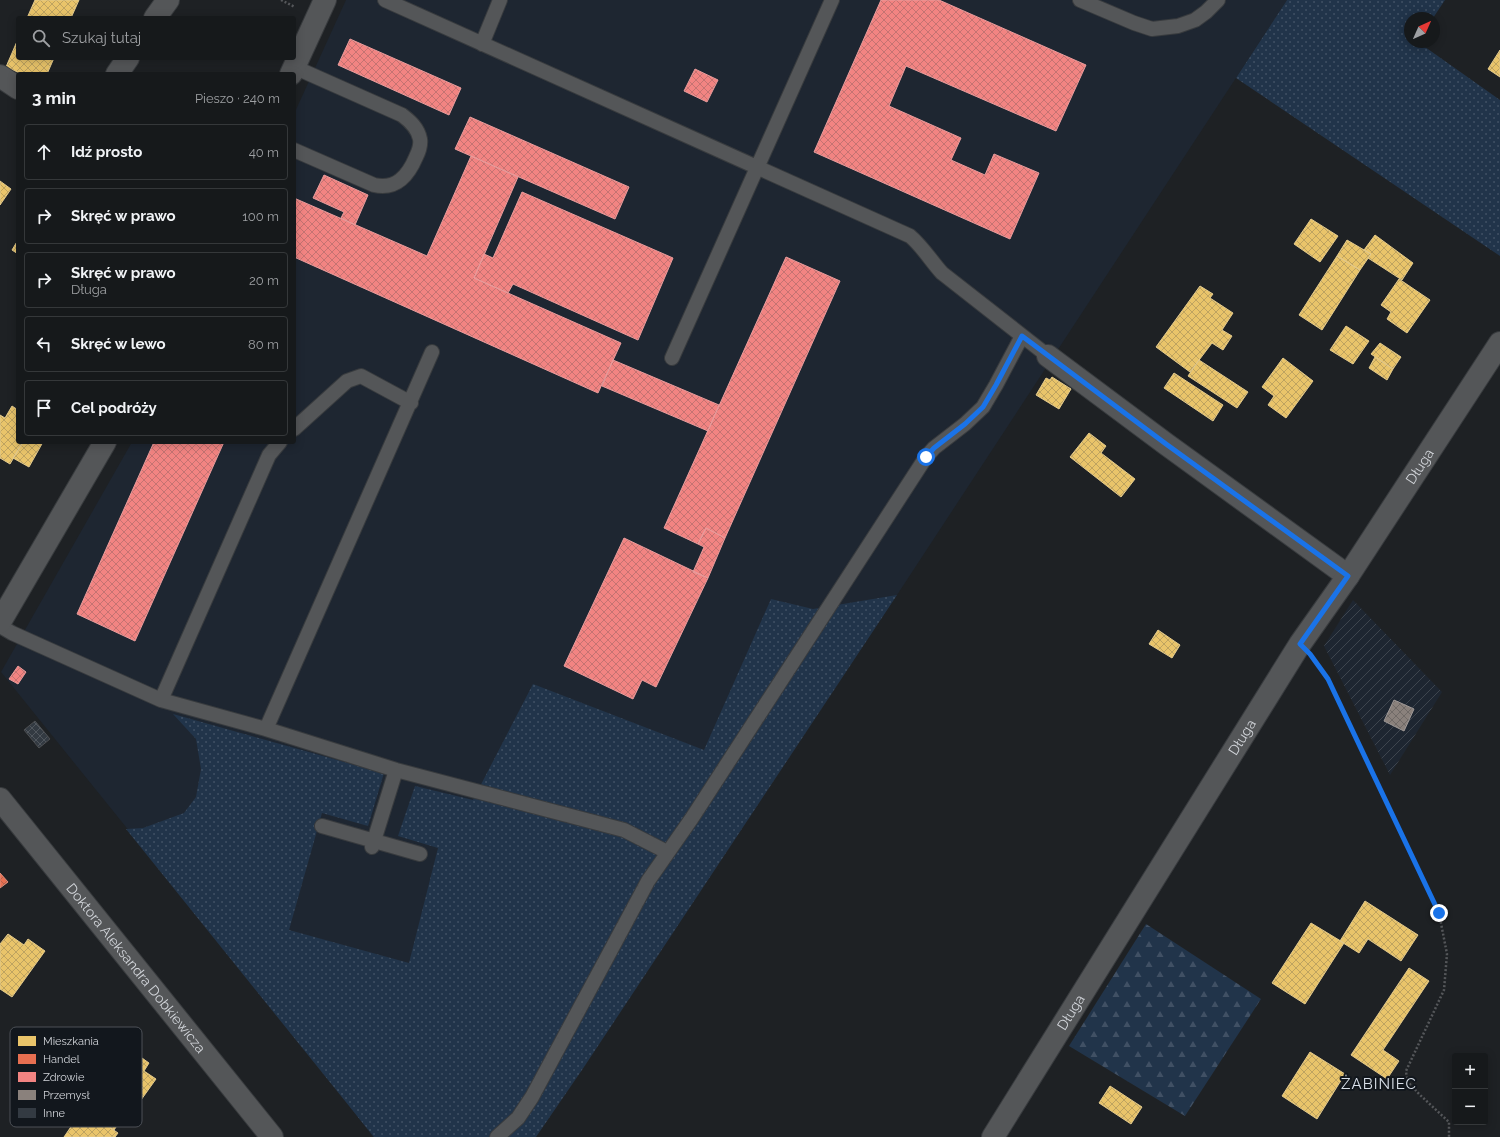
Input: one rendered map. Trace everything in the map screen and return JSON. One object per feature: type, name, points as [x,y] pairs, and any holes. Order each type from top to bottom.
[{"type":"street","points":[[157,16],[168,0]]},
{"type":"street","points":[[292,70],[325,0]]},
{"type":"street","points":[[118,72],[127,60]]},
{"type":"street","points":[[0,76],[16,87]]},
{"type":"street","name":"Długa","points":[[993,1137],[1300,644],[1348,576],[1500,343]]},
{"type":"street","points":[[1048,356],[1348,576]]},
{"type":"street","points":[[0,622],[104,444]]},
{"type":"street","name":"Doktora Aleksandra Dobkiewicza","points":[[0,799],[272,1137]]},
{"type":"lane","points":[[385,0],[910,236],[921,246],[931,261],[942,273],[1048,356]]},
{"type":"lane","points":[[482,44],[500,0]]},
{"type":"lane","points":[[672,358],[832,0]]},
{"type":"lane","points":[[1080,0],[1152,29],[1178,26],[1195,20],[1218,0]]},
{"type":"lane","points":[[292,70],[402,115],[414,125],[420,139],[420,148],[406,175],[398,182],[382,187],[374,185],[296,151]]},
{"type":"lane","points":[[497,1137],[518,1118],[532,1097],[644,888],[667,852],[692,818],[926,457],[934,448],[965,424],[983,407],[1022,336]]},
{"type":"lane","points":[[266,729],[411,403],[432,352]]},
{"type":"lane","points":[[296,427],[347,381],[361,376],[411,403]]},
{"type":"lane","points":[[161,700],[269,455],[278,444]]},
{"type":"lane","points":[[0,626],[12,633],[161,700],[266,729],[396,770],[624,830],[667,852]]},
{"type":"lane","points":[[373,844],[396,770]]},
{"type":"lane","points":[[322,826],[373,844],[420,854]]},
{"type":"path","points":[[1300,644],[1310,654],[1328,679],[1439,913],[1447,954],[1444,990],[1406,1071],[1407,1081],[1418,1094],[1450,1122],[1449,1137]]},
{"type":"shaded area","points":[[346,0],[1287,0],[897,595],[534,1137],[373,1137],[321,1069],[1,672],[131,444],[296,444],[296,110]]},
{"type":"shaded area","points":[[1353,600],[1442,692],[1390,775],[1324,646]]},
{"type":"green space","points":[[1287,0],[1445,0],[1437,12],[1404,12],[1404,48],[1426,48],[1500,100],[1500,256],[1236,78]]},
{"type":"green space","points":[[897,595],[536,1137],[374,1137],[126,829],[143,828],[184,813],[196,797],[201,769],[196,739],[173,714],[384,773],[368,826],[322,813],[289,930],[409,963],[438,848],[398,836],[415,786],[473,800],[533,684],[704,750],[771,599],[813,609]]},
{"type":"green space","points":[[1146,924],[1261,999],[1185,1116],[1069,1046]]},
{"type":"building: Mieszkania","points":[[35,0],[79,0],[72,16],[28,16]]},
{"type":"building: Mieszkania","points":[[16,44],[16,60],[53,60],[48,72],[17,72],[6,67]]},
{"type":"building: Mieszkania","points":[[1500,50],[1500,77],[1488,69]]},
{"type":"building: Mieszkania","points":[[0,181],[11,189],[0,205]]},
{"type":"building: Mieszkania","points":[[1311,219],[1338,236],[1320,262],[1294,244]]},
{"type":"building: Mieszkania","points":[[1375,235],[1413,263],[1402,280],[1368,258],[1371,254],[1364,250]]},
{"type":"building: Mieszkania","points":[[1347,240],[1371,254],[1360,270],[1337,256]]},
{"type":"building: Mieszkania","points":[[16,243],[16,253],[12,250]]},
{"type":"building: Mieszkania","points":[[1337,256],[1360,270],[1322,330],[1299,315]]},
{"type":"building: Mieszkania","points":[[1399,279],[1430,300],[1407,333],[1387,319],[1391,312],[1381,305]]},
{"type":"building: Mieszkania","points":[[1200,286],[1213,294],[1210,298],[1233,313],[1222,330],[1232,336],[1223,350],[1212,343],[1190,372],[1156,347]]},
{"type":"building: Mieszkania","points":[[1346,326],[1369,341],[1353,364],[1330,350]]},
{"type":"building: Mieszkania","points":[[1380,343],[1401,357],[1393,369],[1371,354]]},
{"type":"building: Mieszkania","points":[[1375,357],[1393,369],[1387,380],[1369,368]]},
{"type":"building: Mieszkania","points":[[1283,358],[1313,381],[1286,418],[1268,405],[1274,396],[1262,387]]},
{"type":"building: Mieszkania","points":[[1199,360],[1248,392],[1237,408],[1188,376]]},
{"type":"building: Mieszkania","points":[[1174,373],[1223,405],[1213,421],[1164,388]]},
{"type":"building: Mieszkania","points":[[1052,377],[1071,389],[1059,409],[1036,395],[1046,378],[1050,380]]},
{"type":"building: Mieszkania","points":[[12,406],[16,409],[16,444],[22,444],[10,464],[0,458],[0,415],[5,418]]},
{"type":"building: Mieszkania","points":[[1089,433],[1106,446],[1101,453],[1135,479],[1121,497],[1070,457]]},
{"type":"building: Mieszkania","points":[[22,444],[42,444],[29,467],[13,458]]},
{"type":"building: Mieszkania","points":[[1158,630],[1180,645],[1172,658],[1149,644]]},
{"type":"building: Mieszkania","points":[[1365,901],[1418,935],[1401,961],[1368,939],[1359,953],[1340,941]]},
{"type":"building: Mieszkania","points":[[1311,923],[1344,943],[1305,1004],[1272,983]]},
{"type":"building: Mieszkania","points":[[8,934],[24,945],[28,939],[45,951],[12,997],[0,989],[0,944]]},
{"type":"building: Mieszkania","points":[[1409,968],[1429,981],[1383,1050],[1399,1061],[1387,1079],[1351,1055]]},
{"type":"building: Mieszkania","points":[[1310,1052],[1345,1074],[1317,1119],[1282,1096]]},
{"type":"building: Mieszkania","points":[[142,1058],[149,1063],[144,1071],[156,1079],[142,1099]]},
{"type":"building: Mieszkania","points":[[1110,1086],[1142,1107],[1131,1124],[1099,1103]]},
{"type":"building: Mieszkania","points":[[71,1127],[109,1127],[118,1133],[115,1137],[64,1137]]},
{"type":"building: Handel","points":[[0,873],[8,882],[0,888]]},
{"type":"building: Zdrowie","points":[[881,0],[939,0],[1086,65],[1056,131],[906,66],[889,106],[961,138],[951,160],[985,175],[994,154],[1039,173],[1010,239],[814,152]]},
{"type":"building: Zdrowie","points":[[350,39],[461,88],[449,115],[338,65]]},
{"type":"building: Zdrowie","points":[[695,69],[718,80],[707,102],[684,91]]},
{"type":"building: Zdrowie","points":[[470,117],[629,187],[615,219],[455,149]]},
{"type":"building: Zdrowie","points":[[471,156],[518,177],[474,278],[621,343],[598,393],[296,258],[296,199],[427,256]]},
{"type":"building: Zdrowie","points":[[324,175],[368,195],[355,225],[341,218],[344,212],[313,198]]},
{"type":"building: Zdrowie","points":[[522,192],[673,258],[638,340],[513,284],[508,293],[474,278],[484,254],[493,258]]},
{"type":"building: Zdrowie","points":[[786,257],[840,281],[725,538],[706,528],[698,544],[664,528]]},
{"type":"building: Zdrowie","points":[[613,360],[719,405],[708,431],[602,386]]},
{"type":"building: Zdrowie","points":[[153,444],[223,444],[135,641],[77,614]]},
{"type":"building: Zdrowie","points":[[706,528],[725,538],[708,578],[693,572],[704,547],[698,544]]},
{"type":"building: Zdrowie","points":[[624,538],[708,578],[656,687],[642,680],[633,699],[564,666]]},
{"type":"building: Zdrowie","points":[[18,666],[26,672],[18,684],[9,679]]},
{"type":"building: Przemysł","points":[[1394,700],[1414,709],[1404,731],[1384,721]]},
{"type":"building: Inne","points":[[35,721],[50,739],[39,748],[24,730]]},
{"type":"district","name":"ŻABINIEC","points":[[1379,1084]]},
{"type":"route","points":[[926,457],[934,448],[965,424],[983,407],[1022,336],[1166,444],[1348,576],[1300,644],[1310,654],[1328,679],[1439,913]]}]
